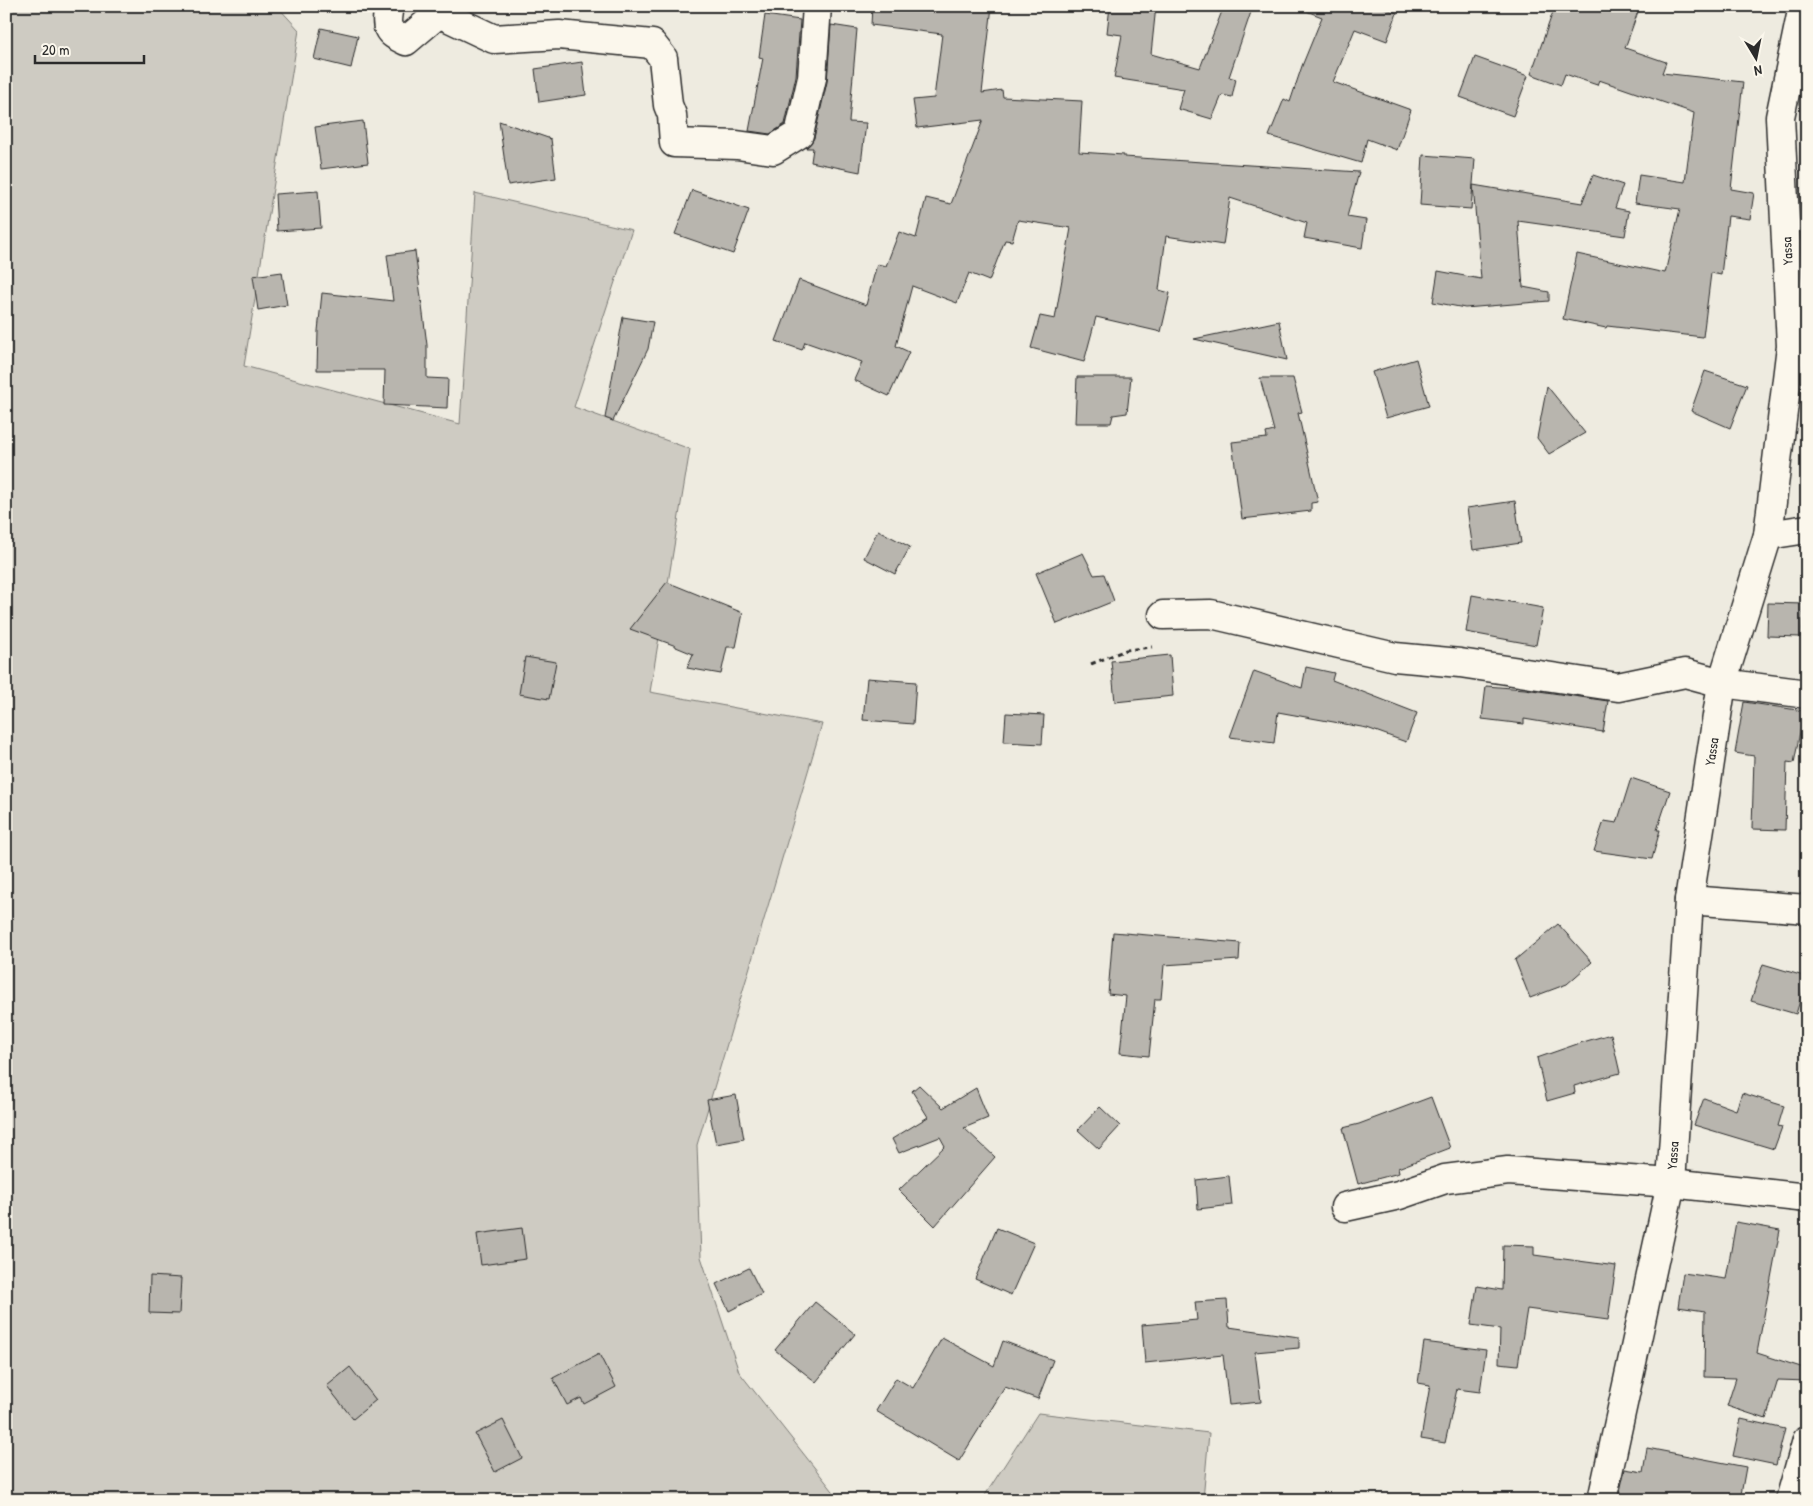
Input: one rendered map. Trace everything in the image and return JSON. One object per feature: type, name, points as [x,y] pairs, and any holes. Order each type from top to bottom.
[{"type":"street","points":[[389,6],[386,24],[392,35],[406,41],[439,13],[494,39],[559,35],[652,44],[663,58],[668,105],[672,115],[674,143],[737,145],[773,150],[799,134],[812,78],[817,6]]},
{"type":"street","name":"Yassa","points":[[1602,1500],[1671,1183],[1688,900],[1722,683],[1768,535],[1791,346],[1780,117],[1803,6]]},
{"type":"street","points":[[1768,535],[1807,529]]},
{"type":"street","points":[[1163,615],[1211,614],[1395,657],[1460,662],[1618,687],[1685,673],[1722,683],[1807,694]]},
{"type":"street","points":[[1688,900],[1807,909]]},
{"type":"street","points":[[1345,1207],[1399,1195],[1445,1180],[1508,1172],[1671,1183],[1807,1198]]},
{"type":"street","points":[[1790,1500],[1807,1440]]},
{"type":"shaded area","points":[[6,6],[277,6],[299,30],[244,366],[460,424],[475,193],[632,230],[574,407],[690,449],[650,692],[822,724],[697,1145],[701,1257],[739,1372],[840,1500],[6,1500]]},
{"type":"shaded area","points":[[1038,1413],[1209,1433],[1203,1500],[982,1500]]},
{"type":"building","points":[[872,6],[992,6],[982,93],[1002,90],[1003,97],[1082,101],[1079,152],[1124,155],[1124,157],[1359,172],[1347,217],[1366,220],[1362,248],[1304,238],[1307,223],[1230,198],[1223,245],[1166,236],[1159,290],[1170,293],[1161,332],[1096,317],[1084,362],[1031,348],[1040,316],[1055,319],[1071,228],[1018,220],[1012,241],[1005,240],[989,281],[969,273],[957,303],[912,286],[896,346],[909,352],[889,396],[854,380],[862,362],[805,342],[802,350],[776,341],[799,280],[866,305],[877,264],[886,266],[899,232],[916,238],[926,198],[951,204],[983,120],[917,128],[913,100],[934,98],[942,34],[871,25]]},
{"type":"building","points":[[1110,6],[1156,6],[1151,54],[1200,68],[1224,6],[1253,6],[1229,77],[1236,79],[1232,97],[1222,95],[1212,119],[1178,109],[1184,89],[1114,78],[1122,35],[1107,33]]},
{"type":"building","points":[[1302,6],[1379,6],[1397,13],[1387,41],[1355,29],[1333,82],[1411,110],[1397,150],[1367,139],[1361,163],[1269,136],[1284,99],[1290,102],[1322,17],[1301,9]]},
{"type":"building","points":[[1555,6],[1640,6],[1625,48],[1666,62],[1662,73],[1743,82],[1731,189],[1754,193],[1750,219],[1728,216],[1721,275],[1711,273],[1703,337],[1607,326],[1606,328],[1563,319],[1577,254],[1665,273],[1680,209],[1635,203],[1639,175],[1685,182],[1694,113],[1599,80],[1597,85],[1565,74],[1561,85],[1531,74]]},
{"type":"building","points":[[765,15],[800,20],[796,76],[785,124],[770,134],[749,131],[763,58],[759,57]]},
{"type":"building","points":[[831,25],[857,29],[849,122],[866,123],[860,172],[811,162],[813,148],[806,148],[814,138],[827,82]]},
{"type":"building","points":[[321,28],[358,36],[351,68],[314,59]]},
{"type":"building","points":[[1475,57],[1528,76],[1513,116],[1460,97]]},
{"type":"building","points":[[582,62],[586,95],[539,102],[535,69]]},
{"type":"building","points":[[363,121],[368,163],[321,169],[315,127]]},
{"type":"building","points":[[499,121],[551,139],[556,178],[508,185]]},
{"type":"building","points":[[1423,155],[1475,159],[1471,209],[1420,205]]},
{"type":"building","points":[[1593,175],[1623,185],[1615,208],[1629,211],[1625,236],[1518,221],[1523,287],[1549,292],[1549,301],[1465,308],[1433,302],[1438,271],[1481,279],[1473,185],[1582,203]]},
{"type":"building","points":[[692,190],[749,210],[733,254],[675,234]]},
{"type":"building","points":[[318,191],[321,228],[277,231],[275,194]]},
{"type":"building","points":[[415,251],[427,345],[427,378],[448,379],[447,408],[384,405],[385,370],[317,370],[318,331],[322,293],[393,301],[387,255]]},
{"type":"building","points":[[282,272],[287,305],[258,310],[253,276]]},
{"type":"building","points":[[623,317],[653,322],[648,349],[613,421],[605,418]]},
{"type":"building","points":[[1279,321],[1287,360],[1194,339]]},
{"type":"building","points":[[1416,359],[1429,406],[1386,418],[1372,372]]},
{"type":"building","points":[[1705,371],[1747,385],[1730,428],[1691,411]]},
{"type":"building","points":[[1077,377],[1131,377],[1127,413],[1113,415],[1111,423],[1075,423]]},
{"type":"building","points":[[1260,378],[1293,378],[1302,412],[1298,413],[1318,502],[1311,503],[1311,511],[1242,519],[1232,442],[1267,438],[1266,433],[1274,431]]},
{"type":"building","points":[[1547,386],[1585,433],[1549,454],[1537,438]]},
{"type":"building","points":[[1515,501],[1521,543],[1473,550],[1467,508]]},
{"type":"building","points":[[878,530],[910,547],[895,574],[864,558]]},
{"type":"building","points":[[1083,553],[1094,575],[1104,574],[1114,601],[1057,624],[1036,573]]},
{"type":"building","points":[[667,582],[743,613],[736,647],[727,647],[721,674],[687,668],[693,654],[630,629]]},
{"type":"building","points":[[1472,595],[1543,608],[1536,645],[1466,632]]},
{"type":"building","points":[[1768,603],[1803,604],[1801,637],[1767,636]]},
{"type":"building","points":[[1170,655],[1173,696],[1115,702],[1111,661]]},
{"type":"building","points":[[525,657],[556,662],[549,699],[519,694]]},
{"type":"building","points":[[1306,667],[1334,673],[1332,680],[1417,713],[1406,742],[1367,728],[1278,712],[1274,743],[1230,737],[1254,671],[1302,688]]},
{"type":"building","points":[[867,678],[916,682],[913,724],[863,720]]},
{"type":"building","points":[[1486,686],[1525,689],[1608,701],[1603,732],[1524,719],[1524,724],[1482,719]]},
{"type":"building","points":[[1744,702],[1804,711],[1794,763],[1787,762],[1785,830],[1752,829],[1754,756],[1735,753]]},
{"type":"building","points":[[1006,713],[1044,715],[1042,744],[1004,742]]},
{"type":"building","points":[[1631,778],[1670,791],[1657,830],[1660,830],[1652,859],[1594,851],[1604,821],[1617,823]]},
{"type":"building","points":[[1558,924],[1592,962],[1567,984],[1530,998],[1515,960]]},
{"type":"building","points":[[1113,932],[1240,943],[1239,960],[1164,965],[1161,999],[1155,999],[1149,1056],[1120,1053],[1126,996],[1108,994]]},
{"type":"building","points":[[1763,964],[1807,977],[1796,1014],[1751,1001]]},
{"type":"building","points":[[1611,1034],[1620,1073],[1574,1086],[1575,1093],[1547,1101],[1537,1058]]},
{"type":"building","points":[[919,1085],[943,1108],[976,1088],[988,1118],[964,1128],[995,1157],[935,1226],[899,1190],[945,1146],[940,1137],[899,1153],[892,1139],[928,1117],[912,1091]]},
{"type":"building","points":[[1742,1093],[1784,1106],[1778,1126],[1782,1127],[1774,1149],[1694,1125],[1704,1098],[1736,1110]]},
{"type":"building","points":[[736,1095],[744,1139],[716,1144],[707,1100]]},
{"type":"building","points":[[1431,1097],[1450,1148],[1398,1168],[1399,1173],[1358,1184],[1343,1128],[1359,1124]]},
{"type":"building","points":[[1100,1107],[1120,1126],[1099,1149],[1078,1130]]},
{"type":"building","points":[[1229,1176],[1232,1205],[1198,1209],[1196,1180]]},
{"type":"building","points":[[1736,1222],[1780,1230],[1757,1353],[1807,1369],[1807,1381],[1778,1380],[1766,1419],[1727,1406],[1736,1378],[1704,1377],[1705,1311],[1678,1307],[1683,1273],[1726,1279]]},
{"type":"building","points":[[522,1228],[526,1259],[481,1265],[477,1234]]},
{"type":"building","points":[[997,1228],[1034,1243],[1011,1295],[975,1279]]},
{"type":"building","points":[[1503,1245],[1534,1246],[1534,1255],[1616,1266],[1608,1320],[1527,1309],[1518,1365],[1499,1363],[1500,1329],[1471,1325],[1477,1286],[1502,1290]]},
{"type":"building","points":[[749,1268],[762,1294],[729,1311],[716,1284]]},
{"type":"building","points":[[150,1276],[181,1278],[179,1314],[149,1313]]},
{"type":"building","points":[[1227,1300],[1229,1327],[1299,1337],[1299,1348],[1255,1352],[1261,1402],[1229,1405],[1223,1355],[1145,1363],[1142,1325],[1197,1320],[1195,1302]]},
{"type":"building","points":[[815,1302],[855,1334],[816,1382],[775,1350]]},
{"type":"building","points":[[942,1338],[994,1366],[1003,1341],[1053,1360],[1038,1399],[1005,1387],[959,1461],[876,1411],[896,1378],[913,1388]]},
{"type":"building","points":[[1424,1342],[1486,1350],[1480,1392],[1457,1389],[1445,1443],[1421,1439],[1430,1385],[1418,1383]]},
{"type":"building","points":[[599,1354],[616,1387],[584,1404],[581,1398],[567,1405],[553,1378]]},
{"type":"building","points":[[350,1367],[376,1400],[353,1419],[327,1386]]},
{"type":"building","points":[[1741,1419],[1785,1429],[1776,1465],[1733,1456]]},
{"type":"building","points":[[503,1420],[522,1458],[495,1472],[475,1434]]},
{"type":"building","points":[[1647,1448],[1746,1467],[1740,1500],[1618,1500],[1625,1469],[1643,1472]]}]
